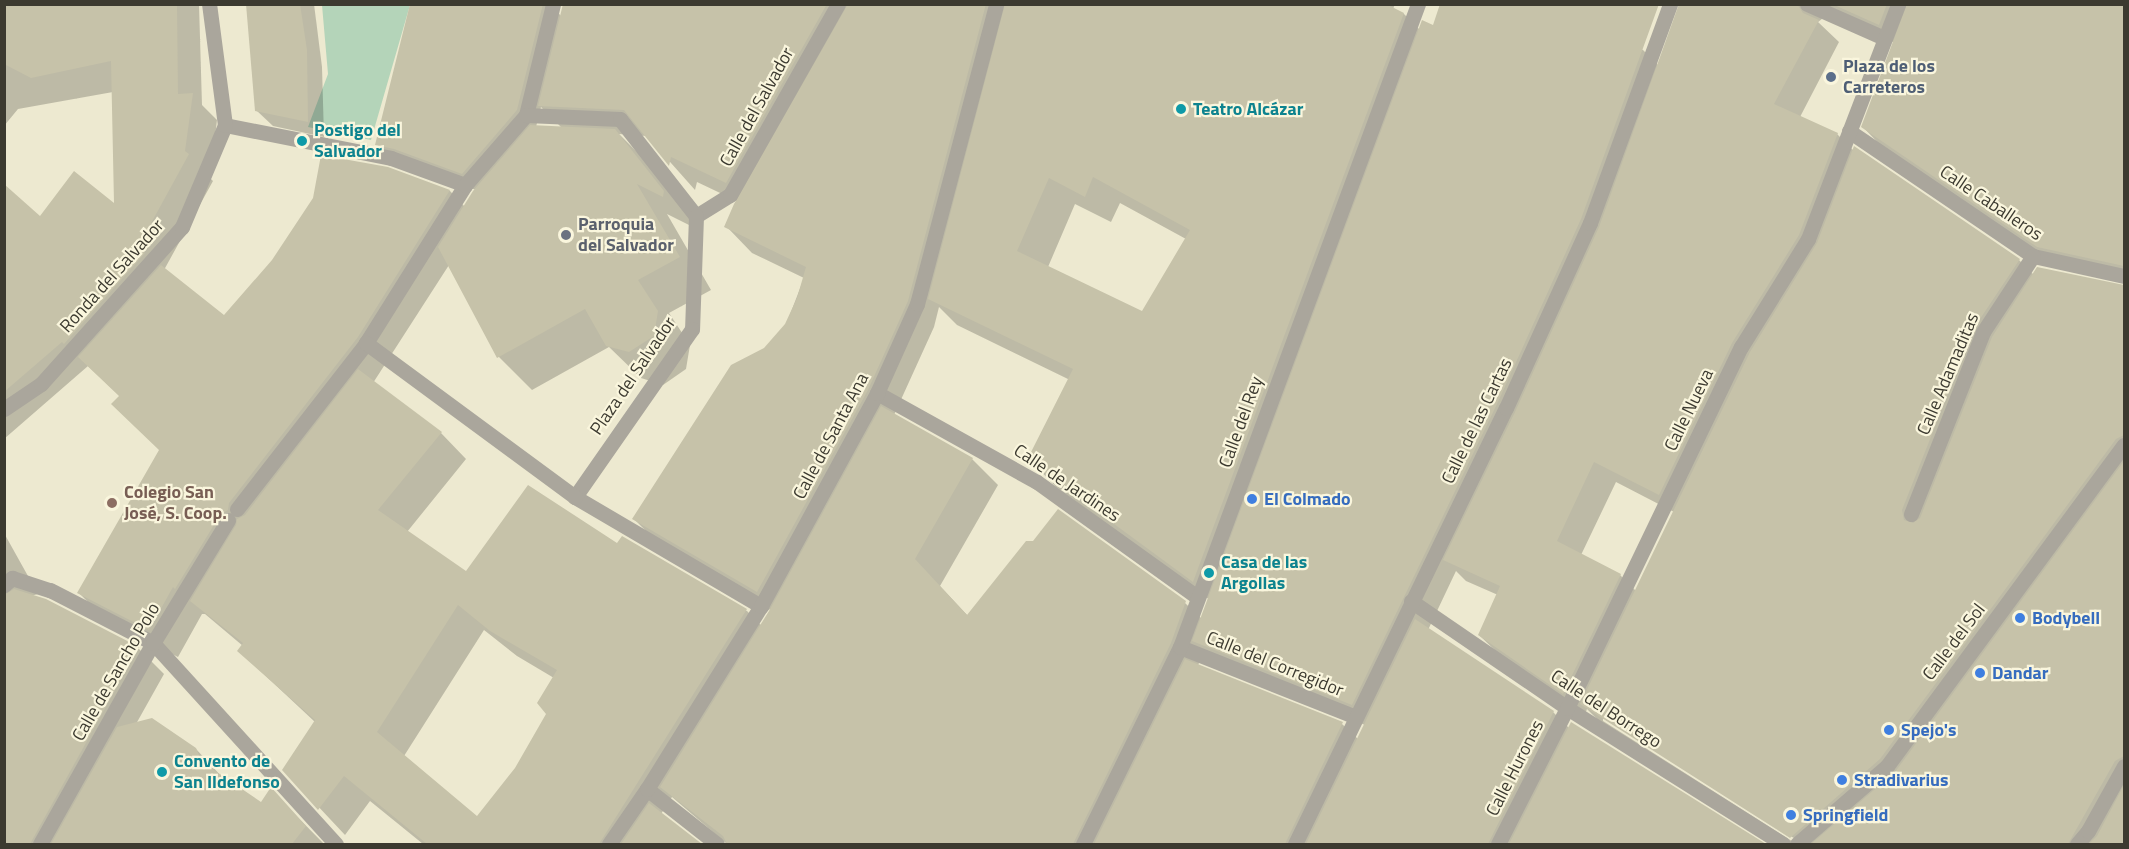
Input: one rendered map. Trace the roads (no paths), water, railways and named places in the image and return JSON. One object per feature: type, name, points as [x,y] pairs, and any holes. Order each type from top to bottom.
[{"type":"street","points":[[209,4],[225,125],[391,158],[465,185]]},
{"type":"street","points":[[553,4],[526,115],[465,185],[366,343],[575,497],[761,606]]},
{"type":"street","name":"Calle del Salvador","points":[[696,216],[730,195],[838,4]]},
{"type":"street","name":"Calle de Santa Ana","points":[[609,844],[647,789],[761,606],[878,393],[917,304],[996,4]]},
{"type":"street","name":"Calle del Rey","points":[[1083,844],[1180,646],[1418,4]]},
{"type":"street","name":"Calle de las Cartas","points":[[1295,844],[1410,602],[1506,408],[1590,223],[1670,4]]},
{"type":"street","points":[[1808,4],[1884,38]]},
{"type":"street","name":"Calle Nueva","points":[[1568,708],[1741,347],[1808,239],[1898,4]]},
{"type":"street","points":[[526,115],[620,119],[696,216]]},
{"type":"street","name":"Ronda del Salvador","points":[[4,410],[41,384],[182,228],[225,125]]},
{"type":"street","name":"Calle Caballeros","points":[[1850,131],[2033,256],[2124,276]]},
{"type":"street","name":"Plaza del Salvador","points":[[575,497],[692,329],[696,216]]},
{"type":"street","name":"Calle Adamaditas","points":[[1911,514],[1983,332],[2033,256]]},
{"type":"street","name":"Calle de Sancho Polo","points":[[40,844],[153,643],[232,514],[366,343]]},
{"type":"street","name":"Calle de Jardines","points":[[878,393],[1037,482],[1197,597]]},
{"type":"street","name":"Calle del Sol","points":[[1806,842],[1887,766],[2124,446]]},
{"type":"street","points":[[4,585],[12,578],[50,590],[153,643],[336,844]]},
{"type":"street","name":"Calle del Borrego","points":[[1410,602],[1568,708],[1782,844]]},
{"type":"street","name":"Calle del Corregidor","points":[[1180,646],[1356,717]]},
{"type":"street","name":"Calle Hurones","points":[[1498,844],[1568,708]]},
{"type":"street","points":[[2077,844],[2088,831],[2124,766]]},
{"type":"street","points":[[647,789],[717,844]]},
{"type":"place","name":"Plaza de los Carreteros","points":[[1831,77]]},
{"type":"place","name":"Teatro Alcázar","points":[[1181,109]]},
{"type":"place","name":"Postigo del Salvador","points":[[302,141]]},
{"type":"place","name":"Parroquia del Salvador","points":[[566,235]]},
{"type":"place","name":"El Colmado","points":[[1252,499]]},
{"type":"place","name":"Colegio San José, S. Coop.","points":[[112,503]]},
{"type":"place","name":"Casa de las Argollas","points":[[1209,573]]},
{"type":"place","name":"Bodybell","points":[[2020,618]]},
{"type":"place","name":"Dandar","points":[[1980,673]]},
{"type":"place","name":"Spejo's","points":[[1889,730]]},
{"type":"place","name":"Convento de San Ildefonso","points":[[162,772]]},
{"type":"place","name":"Stradivarius","points":[[1842,780]]},
{"type":"place","name":"Springfield","points":[[1791,815]]}]
